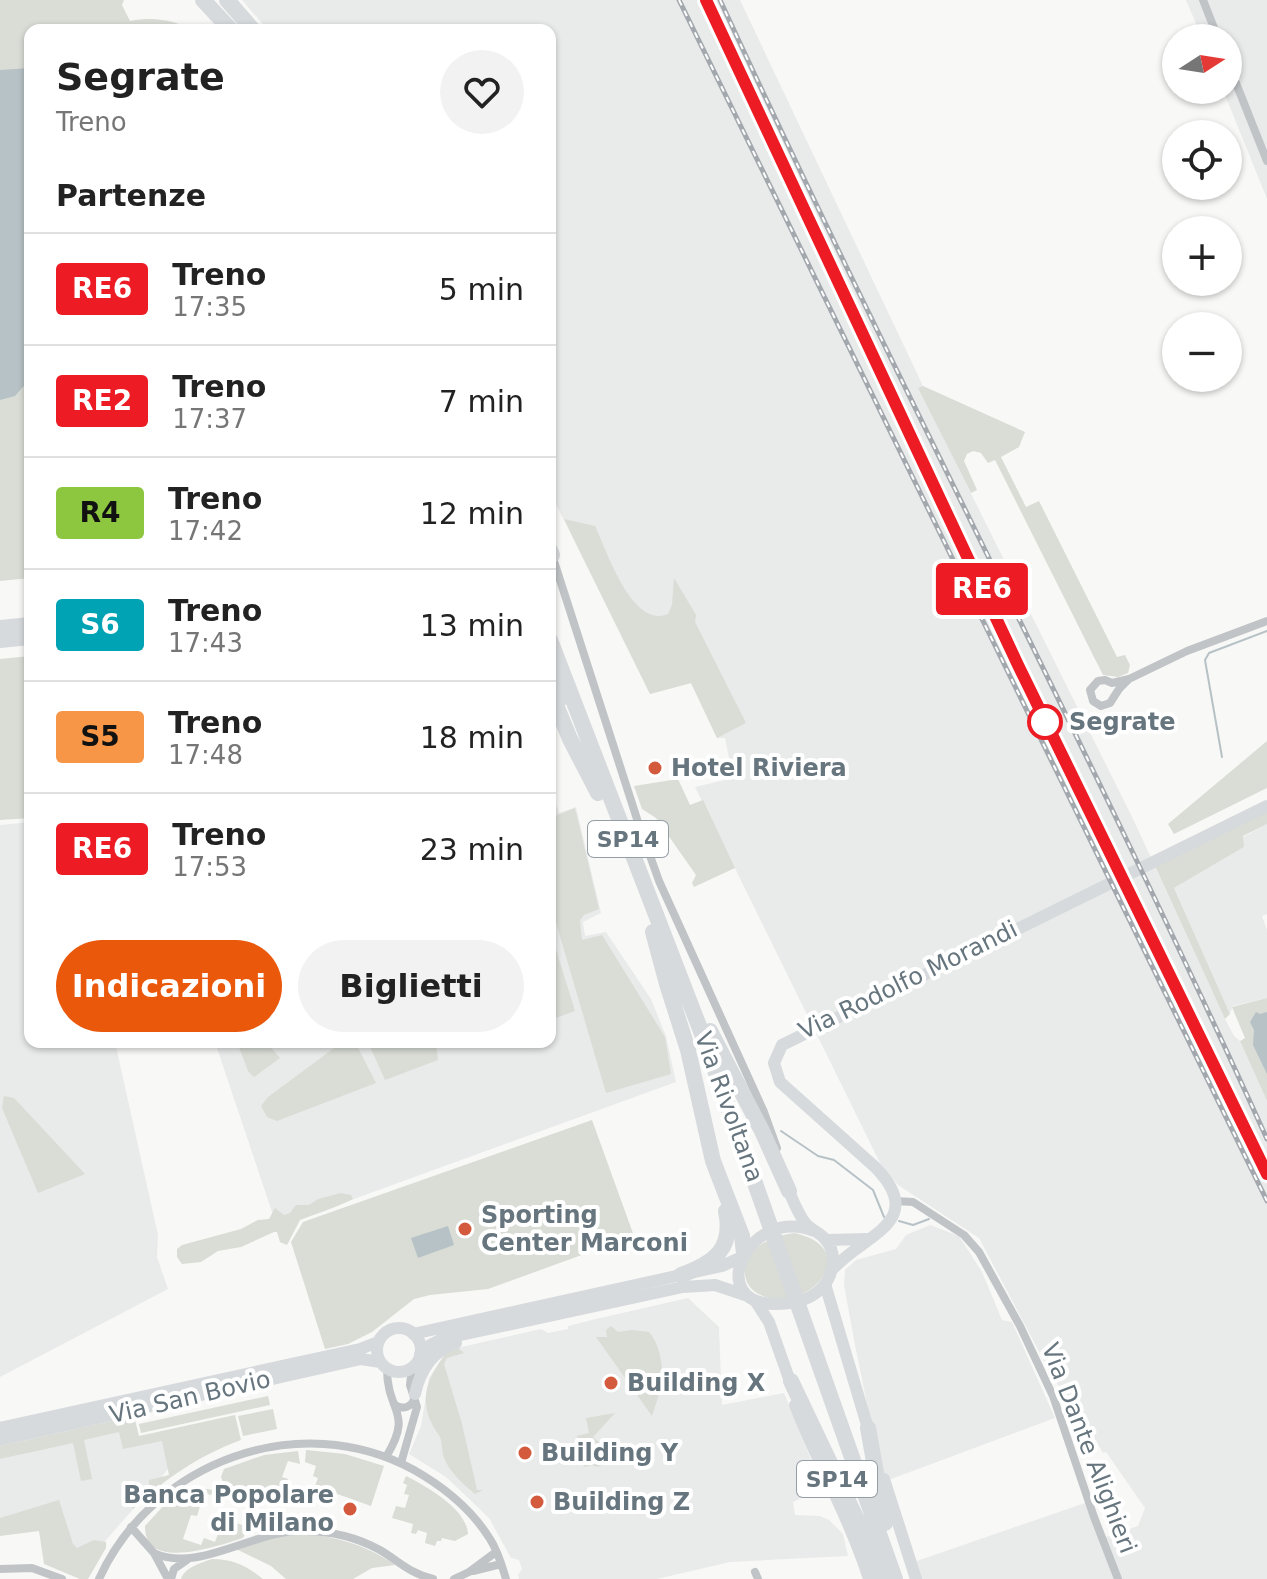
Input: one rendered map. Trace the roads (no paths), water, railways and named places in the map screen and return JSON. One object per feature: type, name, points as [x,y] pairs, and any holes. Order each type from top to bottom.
[{"type":"highway","points":[[203,0],[225,24]]},
{"type":"highway","points":[[224,0],[242,24]]},
{"type":"highway","points":[[224,0],[247,24]]},
{"type":"highway","points":[[0,628],[24,626]]},
{"type":"highway","points":[[0,640],[24,638]]},
{"type":"highway","name":"SP14","points":[[556,641],[567,687]]},
{"type":"highway","name":"Via Rivoltana","points":[[556,657],[898,1579]]},
{"type":"highway","name":"Via Rivoltana","points":[[556,688],[656,925]]},
{"type":"highway","points":[[556,706],[598,793]]},
{"type":"highway","points":[[656,925],[667,984],[688,1050],[728,1222],[726,1240],[713,1260],[681,1275]]},
{"type":"highway","name":"SP14","points":[[656,925],[683,963],[708,1026],[772,1150],[789,1191]]},
{"type":"highway","points":[[718,1174],[742,1236],[743,1255]]},
{"type":"highway","name":"Via Rivoltana","points":[[803,1329],[882,1579]]},
{"type":"highway","name":"SP14","points":[[791,1381],[882,1579]]},
{"type":"highway","name":"SP14","points":[[868,1428],[898,1579]]},
{"type":"main road","name":"Via Rodolfo Morandi","points":[[895,1201],[885,1178],[777,1078],[774,1063],[779,1048],[790,1038],[1267,806]]},
{"type":"main road","points":[[420,1354],[419,1343],[405,1329],[394,1329],[384,1334],[378,1342],[377,1353],[384,1366],[402,1372],[412,1367],[420,1354],[432,1344],[442,1339],[691,1286],[722,1286],[772,1304],[793,1303],[813,1295],[825,1284],[833,1256],[826,1240],[799,1213],[789,1191]]},
{"type":"main road","points":[[831,1271],[893,1219],[895,1201]]},
{"type":"main road","points":[[413,1334],[726,1265],[743,1255],[753,1242],[776,1231],[797,1227],[814,1231]]},
{"type":"main road","points":[[826,1240],[871,1239]]},
{"type":"main road","points":[[743,1255],[739,1277],[751,1298],[767,1316],[791,1381],[794,1403],[853,1535],[869,1579]]},
{"type":"main road","points":[[825,1284],[916,1579]]},
{"type":"main road","points":[[415,1394],[423,1371],[441,1349],[512,1326]]},
{"type":"main road","name":"Via San Bovio","points":[[0,1428],[360,1349],[378,1342]]},
{"type":"main road","name":"Via San Bovio","points":[[0,1440],[352,1361],[368,1359],[384,1366]]},
{"type":"street","points":[[1203,0],[1212,24]]},
{"type":"street","points":[[1242,98],[1267,161]]},
{"type":"street","name":"Via Rivoltana","points":[[556,568],[655,868],[768,1122],[789,1191]]},
{"type":"street","points":[[1129,679],[1114,700],[1105,706],[1096,704],[1090,696],[1092,686],[1098,681],[1112,683],[1129,679],[1187,651],[1267,621]]},
{"type":"street","points":[[1112,683],[1116,694]]},
{"type":"street","name":"Via Dante Alighieri","points":[[895,1201],[913,1202],[972,1242],[1053,1396],[1118,1579]]},
{"type":"street","points":[[384,1366],[400,1428],[386,1457]]},
{"type":"street","points":[[401,1463],[417,1407],[410,1385],[412,1367]]},
{"type":"street","points":[[394,1404],[406,1407],[413,1402],[415,1394]]},
{"type":"street","points":[[99,1579],[112,1553],[131,1527],[159,1498],[203,1468],[242,1452],[277,1445],[321,1444],[356,1448],[386,1457],[427,1478],[460,1503],[484,1529],[506,1579]]},
{"type":"street","points":[[131,1527],[154,1553],[170,1579]]},
{"type":"street","points":[[154,1553],[174,1560],[188,1559],[266,1536],[320,1532],[365,1542],[383,1552],[407,1574],[433,1579]]},
{"type":"street","points":[[469,1572],[496,1552]]},
{"type":"street","points":[[170,1579],[174,1569],[188,1559]]},
{"type":"street","points":[[454,1579],[501,1564]]},
{"type":"street","points":[[0,1569],[32,1568],[62,1579]]},
{"type":"waterway","points":[[1222,757],[1205,660],[1209,653],[1267,631]]},
{"type":"waterway","points":[[781,1131],[818,1156],[834,1160],[873,1190],[884,1217]]},
{"type":"waterway","points":[[899,1221],[913,1225],[929,1219]]},
{"type":"railway","points":[[679,0],[1267,1201]]},
{"type":"railway","points":[[706,0],[1029,688],[1267,1174]]},
{"type":"railway","points":[[720,0],[855,285],[1133,853],[1267,1139]]},
{"type":"train","name":"RE6","points":[[706,0],[1075,785],[1267,1174]]},
{"type":"place","name":"Segrate","points":[[1045,722]]},
{"type":"place","name":"Hotel Riviera","points":[[655,768]]},
{"type":"place","name":"Sporting Center Marconi","points":[[465,1229]]},
{"type":"place","name":"Building X","points":[[611,1383]]},
{"type":"place","name":"Building Y","points":[[525,1453]]},
{"type":"place","name":"Building Z","points":[[537,1502]]},
{"type":"place","name":"Banca Popolare di Milano","points":[[350,1509]]}]
